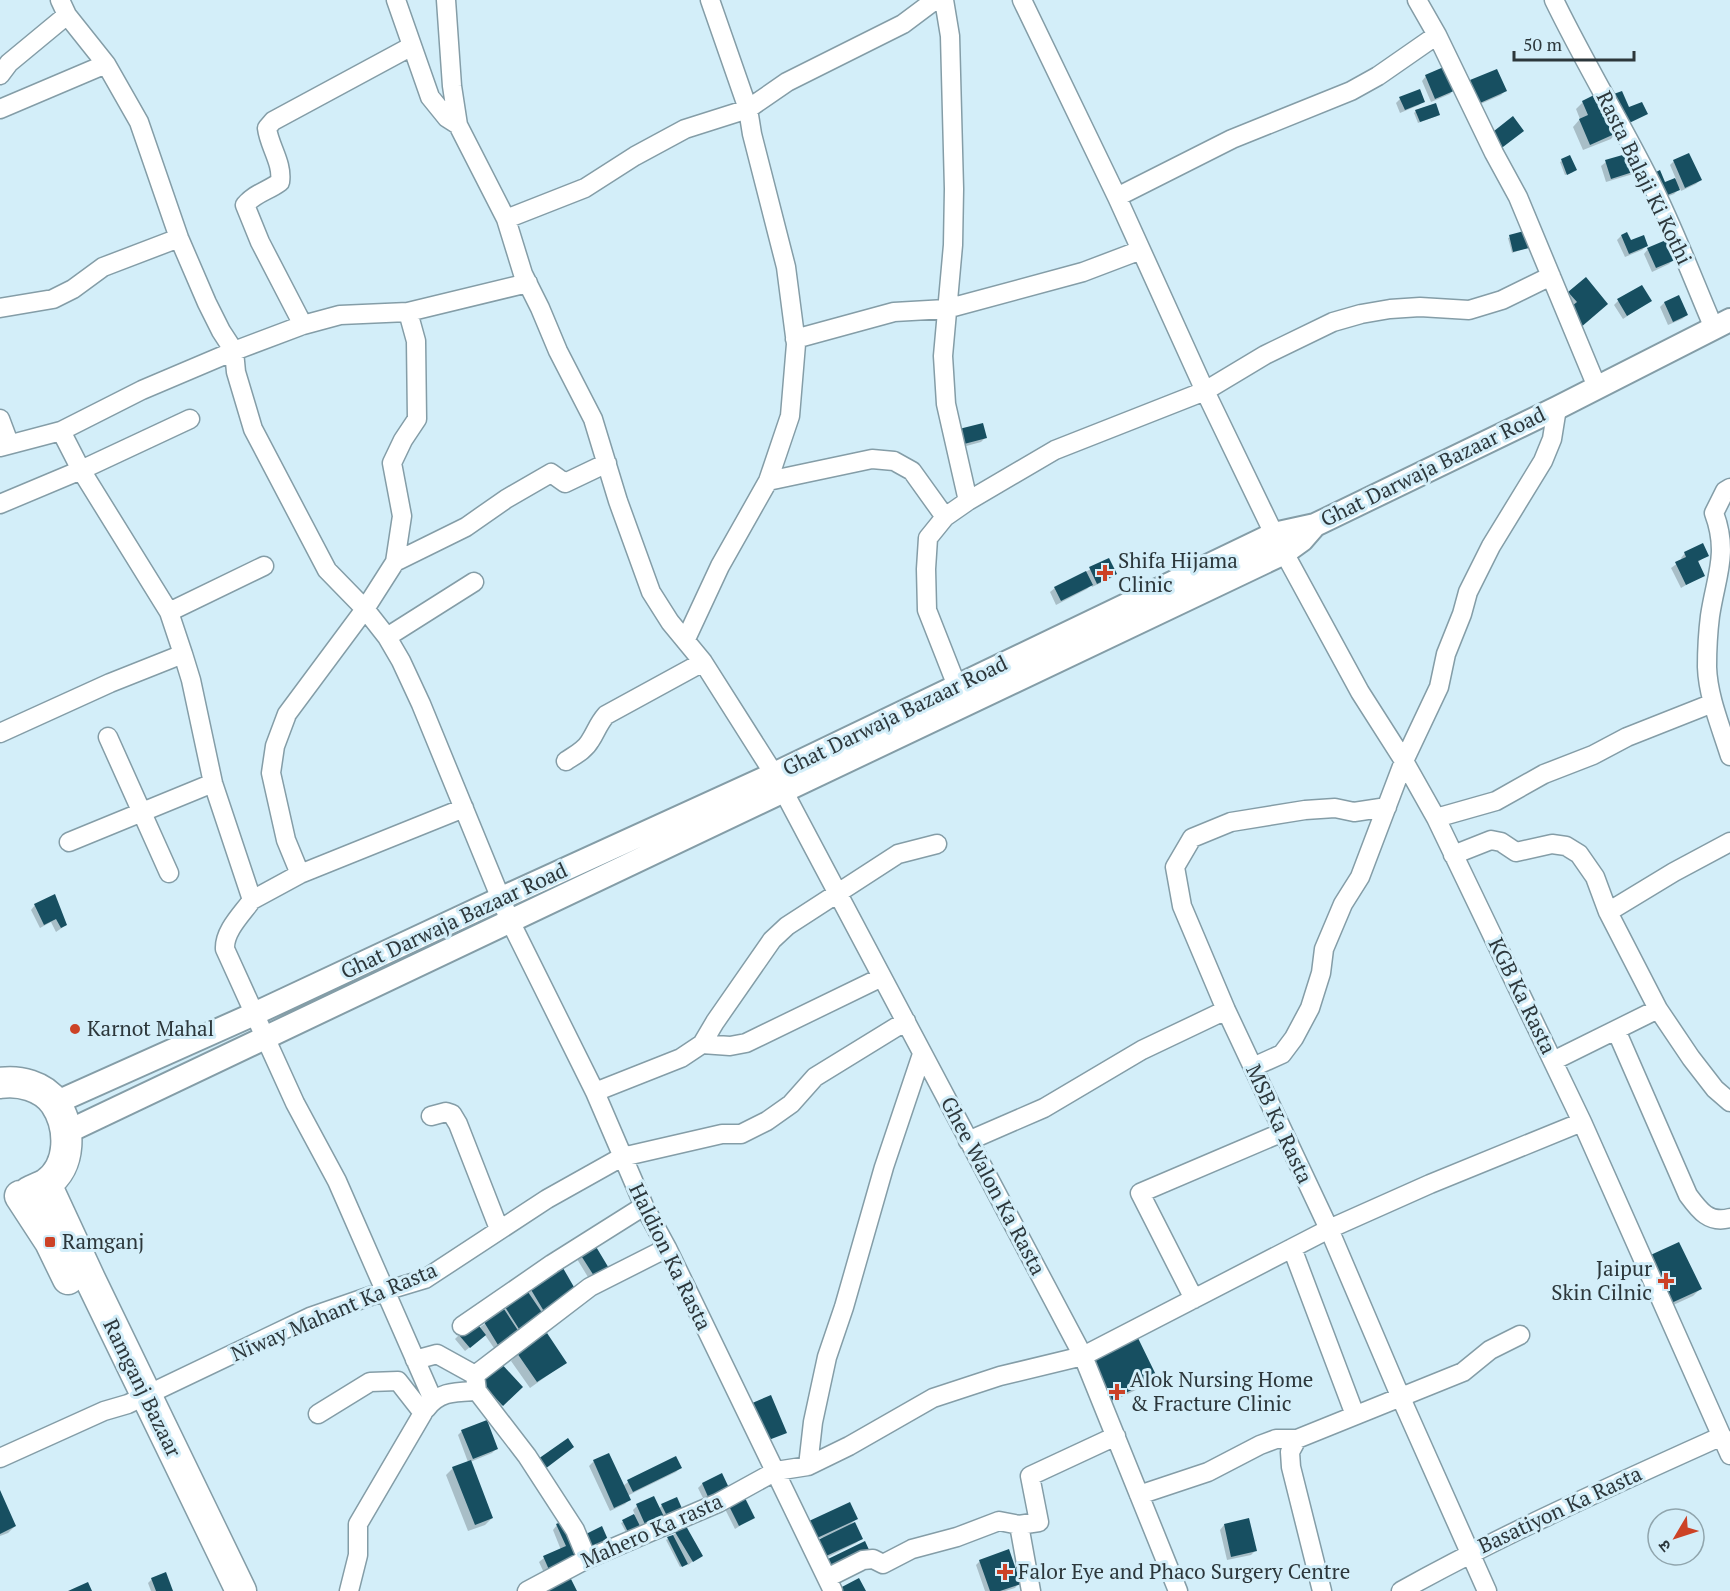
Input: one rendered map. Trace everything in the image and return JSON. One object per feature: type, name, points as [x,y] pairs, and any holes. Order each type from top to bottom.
[{"type":"main road","points":[[4,1076],[36,1088],[55,1103],[67,1132],[67,1147],[56,1173],[22,1192]]},
{"type":"main road","name":"Ramganj Bazaar","points":[[22,1192],[241,1591]]},
{"type":"main road","name":"Ramganj Bazaar","points":[[137,1400],[219,1591]]},
{"type":"street","points":[[396,0],[430,97],[447,118],[458,125]]},
{"type":"street","points":[[446,0],[458,125]]},
{"type":"street","points":[[686,639],[720,566],[768,481],[790,416],[795,339],[786,267],[752,134],[748,109],[710,0]]},
{"type":"street","points":[[506,219],[585,188],[635,156],[685,129],[748,109],[787,82],[903,24],[935,0]]},
{"type":"street","points":[[944,0],[950,36],[954,140],[953,244],[942,356],[946,404],[968,501]]},
{"type":"street","name":"KGB Ka Rasta","points":[[1022,0],[1117,197],[1205,391],[1279,543],[1360,692],[1404,761],[1436,818],[1582,1122],[1730,1455]]},
{"type":"street","points":[[1417,0],[1437,35],[1518,197],[1597,387]]},
{"type":"street","name":"Rasta Balaji Ki Kothi","points":[[1554,0],[1578,50],[1618,118],[1722,323]]},
{"type":"street","points":[[0,75],[63,7],[105,64],[139,122],[179,238],[207,303],[234,351]]},
{"type":"street","points":[[1117,197],[1232,139],[1350,91],[1377,76],[1437,35]]},
{"type":"street","points":[[303,325],[260,242],[245,205],[253,195],[272,188],[280,182],[279,167],[267,128],[273,121],[412,46]]},
{"type":"street","points":[[0,109],[105,64]]},
{"type":"street","name":"Ghee Walon Ka Rasta","points":[[458,125],[506,219],[528,283],[558,351],[593,418],[627,527],[651,592],[670,621],[703,662],[779,783],[1083,1356],[1178,1591]]},
{"type":"street","points":[[0,308],[53,299],[73,289],[104,267],[179,238]]},
{"type":"street","points":[[795,339],[894,312],[946,309],[1083,272],[1141,250]]},
{"type":"street","points":[[965,707],[927,610],[928,538],[945,517],[1055,450],[1205,391],[1265,355],[1333,322],[1390,309],[1420,307],[1469,310],[1502,300],[1551,276]]},
{"type":"street","points":[[0,419],[4,445],[61,431],[142,390],[303,325],[340,315],[408,312],[528,283]]},
{"type":"street","points":[[300,874],[286,840],[273,784],[271,773],[275,746],[287,714],[365,609],[395,562],[402,516],[392,463],[417,419],[416,341],[408,312]]},
{"type":"street","name":"Ghat Darwaja Bazaar Road","points":[[55,1103],[254,1014],[502,898],[779,783],[956,686],[1279,543],[1557,408],[1722,323]]},
{"type":"street","name":"Haldion Ka Rasta","points":[[234,351],[236,372],[253,429],[327,570],[365,609],[387,638],[421,704],[510,921],[596,1092],[644,1206],[667,1248],[830,1585]]},
{"type":"street","points":[[1252,1067],[1282,1054],[1294,1038],[1310,1008],[1322,973],[1324,949],[1343,904],[1360,877],[1404,761],[1439,687],[1446,654],[1468,592],[1491,546],[1543,461],[1552,439],[1557,408]]},
{"type":"street","points":[[0,504],[81,470],[190,419]]},
{"type":"street","points":[[61,431],[81,470],[169,612],[191,680],[213,783],[252,900]]},
{"type":"street","points":[[768,481],[872,459],[894,461],[912,471],[945,517]]},
{"type":"street","points":[[395,562],[466,527],[506,499],[551,474],[565,483],[607,463]]},
{"type":"street","points":[[1730,488],[1725,491],[1714,513],[1721,532],[1721,566],[1710,617],[1707,668],[1713,703],[1730,756]]},
{"type":"street","points":[[67,1132],[510,921],[779,783],[965,707],[1279,543]]},
{"type":"street","points":[[169,612],[264,566]]},
{"type":"street","points":[[387,638],[474,582]]},
{"type":"street","points":[[0,733],[110,683],[183,654]]},
{"type":"street","points":[[566,760],[584,749],[606,715],[703,662]]},
{"type":"street","points":[[1436,818],[1496,801],[1544,774],[1593,755],[1635,733],[1713,703]]},
{"type":"street","points":[[108,737],[169,873]]},
{"type":"street","points":[[69,842],[213,783]]},
{"type":"street","name":"MSB Ka Rasta","points":[[1387,807],[1354,812],[1335,808],[1305,810],[1231,822],[1192,838],[1175,867],[1182,906],[1226,1010],[1329,1229],[1486,1591]]},
{"type":"street","points":[[428,1407],[415,1360],[385,1291],[337,1181],[295,1103],[264,1037],[225,949],[225,941],[252,900],[300,874],[464,808]]},
{"type":"street","points":[[1453,855],[1491,840],[1501,842],[1516,852],[1552,844],[1566,846],[1579,854],[1595,877],[1608,912],[1658,1009],[1691,1058],[1715,1089],[1730,1102]]},
{"type":"street","points":[[1608,912],[1674,872],[1730,842]]},
{"type":"street","points":[[596,1092],[681,1058],[702,1044],[772,940],[788,926],[898,854],[937,844]]},
{"type":"street","points":[[702,1044],[730,1046],[746,1043],[882,977]]},
{"type":"street","points":[[1552,1061],[1658,1009]]},
{"type":"street","points":[[968,1141],[1044,1108],[1142,1050],[1226,1010]]},
{"type":"street","name":"Niway Mahant Ka Rasta","points":[[0,1458],[104,1411],[137,1400],[310,1317],[425,1279],[547,1199],[622,1157],[722,1134],[741,1134],[767,1121],[791,1104],[815,1077],[906,1021]]},
{"type":"street","points":[[1616,1030],[1688,1195],[1706,1216],[1718,1220],[1730,1218]]},
{"type":"street","points":[[808,1466],[813,1422],[827,1357],[844,1307],[884,1167],[922,1054]]},
{"type":"street","points":[[431,1116],[446,1112],[452,1114],[499,1229]]},
{"type":"street","points":[[776,1471],[808,1466],[849,1446],[933,1398],[1000,1376],[1083,1356],[1329,1229],[1430,1184],[1582,1122]]},
{"type":"street","points":[[1194,1299],[1140,1192],[1283,1132]]},
{"type":"street","points":[[462,1326],[552,1264],[644,1206]]},
{"type":"street","points":[[349,1591],[358,1555],[358,1524],[428,1407],[450,1392],[476,1383],[590,1287],[667,1248]]},
{"type":"street","points":[[1292,1248],[1355,1415]]},
{"type":"street","points":[[1139,1495],[1208,1472],[1276,1439],[1297,1439],[1401,1398],[1462,1372],[1490,1350],[1520,1335]]},
{"type":"street","points":[[415,1360],[438,1354],[476,1383],[575,1530],[587,1559]]},
{"type":"street","points":[[318,1414],[370,1382],[398,1381],[428,1407]]},
{"type":"street","points":[[830,1585],[863,1560],[873,1558],[884,1564],[912,1549],[957,1537],[999,1521],[1019,1525],[1039,1522],[1030,1476],[1116,1436]]},
{"type":"street","name":"Basatiyon Ka Rasta","points":[[1401,1591],[1470,1553],[1599,1491],[1722,1436]]},
{"type":"street","points":[[1297,1439],[1290,1452],[1291,1467],[1323,1591]]},
{"type":"street","name":"Mahero Ka rasta","points":[[527,1591],[587,1559],[718,1503],[776,1471]]},
{"type":"street","points":[[1019,1525],[1031,1591]]},
{"type":"building","points":[[1446,66],[1456,90],[1435,99],[1425,75]]},
{"type":"building","points":[[1497,69],[1507,91],[1480,103],[1470,80]]},
{"type":"building","points":[[1420,89],[1425,102],[1405,110],[1399,97]]},
{"type":"building","points":[[1622,91],[1629,107],[1642,102],[1648,114],[1625,125],[1611,95]]},
{"type":"building","points":[[1600,92],[1619,132],[1590,145],[1579,119],[1588,115],[1582,101]]},
{"type":"building","points":[[1436,103],[1440,115],[1420,122],[1415,110]]},
{"type":"building","points":[[1513,116],[1524,131],[1499,150],[1489,135]]},
{"type":"building","points":[[1633,152],[1639,170],[1611,179],[1605,160]]},
{"type":"building","points":[[1689,153],[1702,180],[1685,188],[1673,160]]},
{"type":"building","points":[[1570,155],[1577,170],[1567,175],[1561,159]]},
{"type":"building","points":[[1660,170],[1665,182],[1675,178],[1680,190],[1660,198],[1650,175]]},
{"type":"building","points":[[1524,231],[1529,248],[1513,252],[1509,235]]},
{"type":"building","points":[[1627,232],[1631,240],[1644,235],[1648,246],[1629,254],[1621,235]]},
{"type":"building","points":[[1666,240],[1675,260],[1656,268],[1647,248]]},
{"type":"building","points":[[1586,277],[1608,304],[1580,328],[1566,311],[1577,302],[1568,292]]},
{"type":"building","points":[[1642,285],[1652,301],[1627,316],[1617,299]]},
{"type":"building","points":[[1679,295],[1688,315],[1673,322],[1664,302]]},
{"type":"building","points":[[983,423],[987,438],[964,444],[959,429]]},
{"type":"building","points":[[1703,543],[1709,556],[1698,561],[1705,576],[1686,585],[1675,562],[1686,557],[1684,552]]},
{"type":"building","points":[[1109,558],[1117,574],[1097,584],[1089,567]]},
{"type":"building","points":[[1086,571],[1093,585],[1061,601],[1054,587]]},
{"type":"building","points":[[55,894],[67,925],[61,928],[56,919],[44,925],[34,904]]},
{"type":"building","points":[[1679,1242],[1702,1289],[1667,1305],[1644,1258]]},
{"type":"building","points":[[595,1245],[610,1270],[596,1279],[580,1254]]},
{"type":"building","points":[[563,1268],[578,1294],[545,1313],[530,1288]]},
{"type":"building","points":[[528,1292],[545,1317],[521,1332],[505,1307]]},
{"type":"building","points":[[504,1309],[519,1332],[498,1345],[484,1322]]},
{"type":"building","points":[[475,1321],[486,1335],[470,1348],[458,1334]]},
{"type":"building","points":[[547,1333],[567,1363],[537,1382],[517,1353]]},
{"type":"building","points":[[1137,1336],[1157,1377],[1110,1401],[1089,1359]]},
{"type":"building","points":[[498,1360],[523,1387],[503,1406],[478,1379]]},
{"type":"building","points":[[771,1395],[787,1433],[766,1441],[750,1404]]},
{"type":"building","points":[[487,1420],[498,1449],[473,1459],[461,1430]]},
{"type":"building","points":[[568,1438],[574,1447],[545,1469],[538,1459]]},
{"type":"building","points":[[609,1453],[631,1500],[614,1508],[593,1460]]},
{"type":"building","points":[[676,1456],[682,1468],[633,1492],[627,1480]]},
{"type":"building","points":[[471,1460],[493,1518],[475,1525],[452,1467]]},
{"type":"building","points":[[722,1473],[730,1490],[709,1499],[702,1483]]},
{"type":"building","points":[[0,1490],[16,1526],[0,1534]]},
{"type":"building","points":[[743,1494],[755,1518],[739,1526],[727,1502]]},
{"type":"building","points":[[654,1496],[667,1523],[648,1531],[636,1504]]},
{"type":"building","points":[[677,1497],[684,1513],[669,1520],[661,1504]]},
{"type":"building","points":[[850,1502],[858,1519],[817,1538],[809,1521]]},
{"type":"building","points":[[634,1514],[641,1528],[629,1534],[622,1520]]},
{"type":"building","points":[[1249,1518],[1257,1551],[1231,1557],[1224,1524]]},
{"type":"building","points":[[566,1520],[583,1557],[550,1572],[543,1556],[566,1546],[556,1524]]},
{"type":"building","points":[[855,1522],[863,1539],[826,1556],[818,1540]]},
{"type":"building","points":[[602,1526],[609,1542],[588,1552],[580,1537]]},
{"type":"building","points":[[686,1526],[703,1556],[693,1562],[675,1532]]},
{"type":"building","points":[[673,1535],[688,1564],[682,1567],[667,1537]]},
{"type":"building","points":[[865,1541],[870,1552],[833,1570],[828,1559]]},
{"type":"building","points":[[1009,1549],[1021,1584],[1000,1591],[990,1591],[979,1560]]},
{"type":"building","points":[[166,1572],[173,1591],[156,1591],[151,1578]]},
{"type":"building","points":[[570,1577],[577,1591],[546,1591],[545,1589]]},
{"type":"building","points":[[859,1578],[866,1591],[840,1591],[838,1589]]},
{"type":"building","points":[[88,1582],[92,1591],[68,1591]]},
{"type":"place","name":"Shifa Hijama Clinic","points":[[1105,573]]},
{"type":"place","name":"Karnot Mahal","points":[[75,1029]]},
{"type":"place","name":"Ramganj","points":[[50,1242]]},
{"type":"place","name":"Jaipur Skin Cilnic","points":[[1666,1281]]},
{"type":"place","name":"Alok Nursing Home & Fracture Clinic","points":[[1117,1392]]},
{"type":"place","name":"Falor Eye and Phaco Surgery Centre","points":[[1005,1572]]}]
